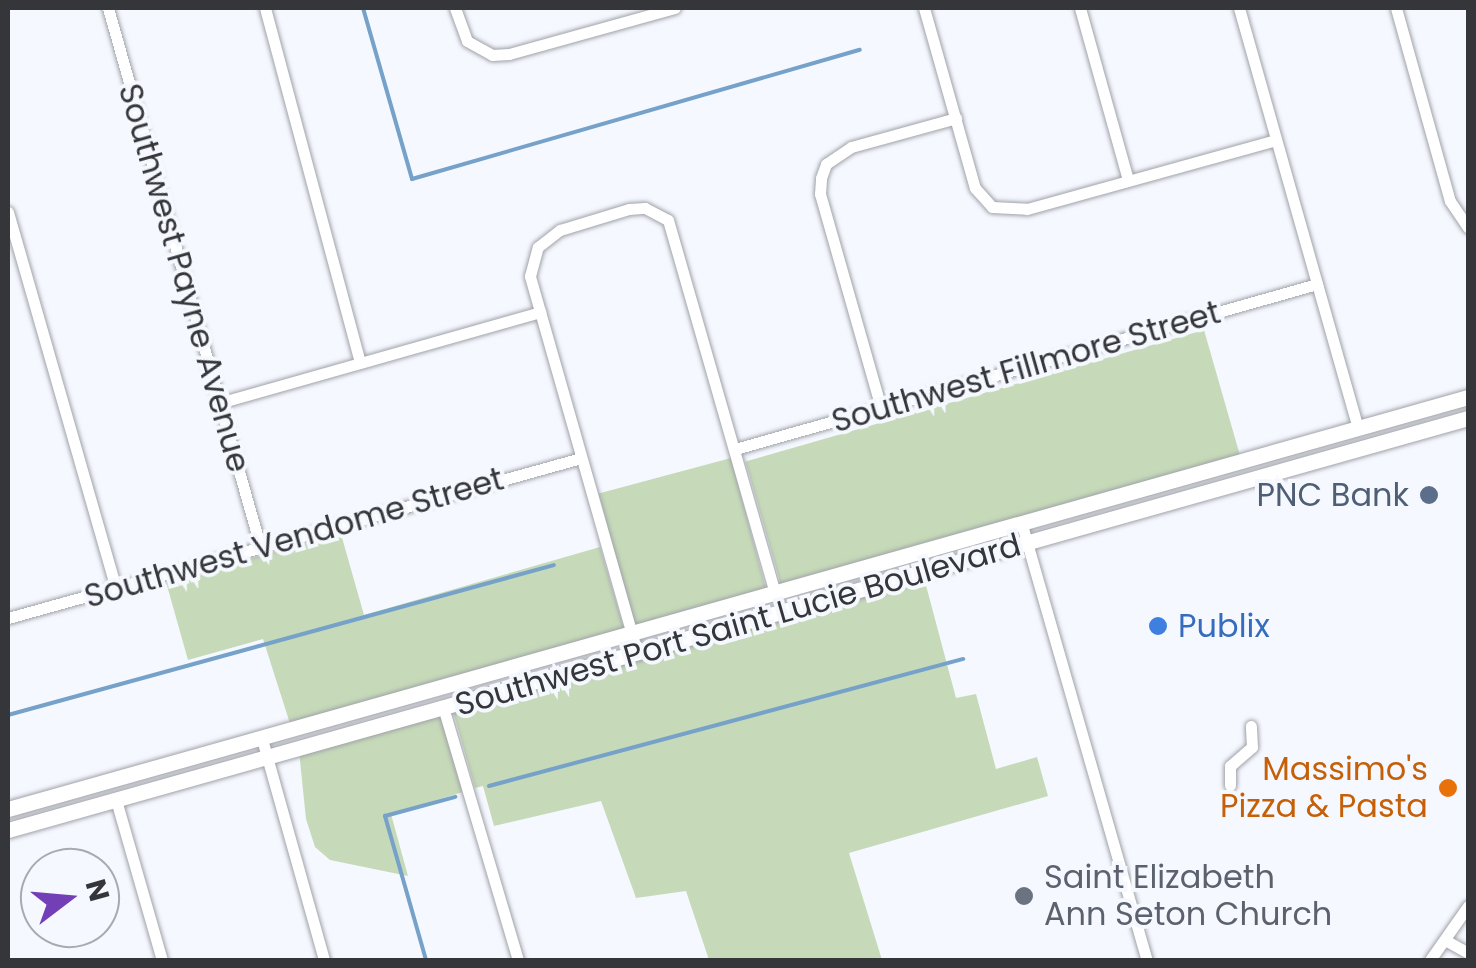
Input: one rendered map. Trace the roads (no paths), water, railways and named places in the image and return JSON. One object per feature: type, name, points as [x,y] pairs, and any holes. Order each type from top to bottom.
[{"type":"main road","name":"Southwest Port Saint Lucie Boulevard","points":[[8,809],[1468,398]]},
{"type":"main road","name":"Southwest Port Saint Lucie Boulevard","points":[[8,830],[1468,418]]},
{"type":"main road","points":[[1326,459],[1358,429]]},
{"type":"street","name":"Southwest Payne Avenue","points":[[108,8],[261,549]]},
{"type":"street","points":[[264,8],[360,362]]},
{"type":"street","points":[[455,8],[467,42],[478,50],[509,54],[675,8]]},
{"type":"street","points":[[611,8],[616,24]]},
{"type":"street","points":[[924,8],[975,188],[992,207],[1027,209],[1276,140]]},
{"type":"street","points":[[1080,8],[1128,180]]},
{"type":"street","points":[[1239,8],[1358,429]]},
{"type":"street","points":[[1396,8],[1450,201],[1468,228]]},
{"type":"street","points":[[880,408],[820,194],[821,178],[826,164],[850,146],[956,118]]},
{"type":"street","points":[[636,652],[530,276],[531,260],[544,239],[560,230],[629,209],[659,213],[676,236],[775,593]]},
{"type":"street","points":[[8,212],[116,588]]},
{"type":"street","name":"Southwest Fillmore Street","points":[[734,449],[1318,284]]},
{"type":"street","points":[[219,403],[540,312]]},
{"type":"street","name":"Southwest Vendome Street","points":[[8,618],[581,458]]},
{"type":"street","points":[[1022,525],[1147,960]]},
{"type":"street","points":[[443,707],[518,960]]},
{"type":"street","points":[[1230,785],[1230,766],[1252,747],[1251,726]]},
{"type":"street","points":[[262,739],[324,960]]},
{"type":"street","points":[[116,800],[162,960]]},
{"type":"street","points":[[1430,960],[1468,906]]},
{"type":"street","points":[[1445,940],[1468,954]]},
{"type":"waterway","points":[[363,8],[412,179],[860,50]]},
{"type":"waterway","points":[[8,715],[554,565]]},
{"type":"waterway","points":[[489,786],[963,659]]},
{"type":"waterway","points":[[426,960],[385,816],[455,797]]},
{"type":"place","name":"PNC Bank","points":[[1429,495]]},
{"type":"place","name":"Publix","points":[[1158,626]]},
{"type":"place","name":"Massimo's Pizza & Pasta","points":[[1448,788]]},
{"type":"place","name":"Saint Elizabeth Ann Seton Church","points":[[1024,896]]}]
